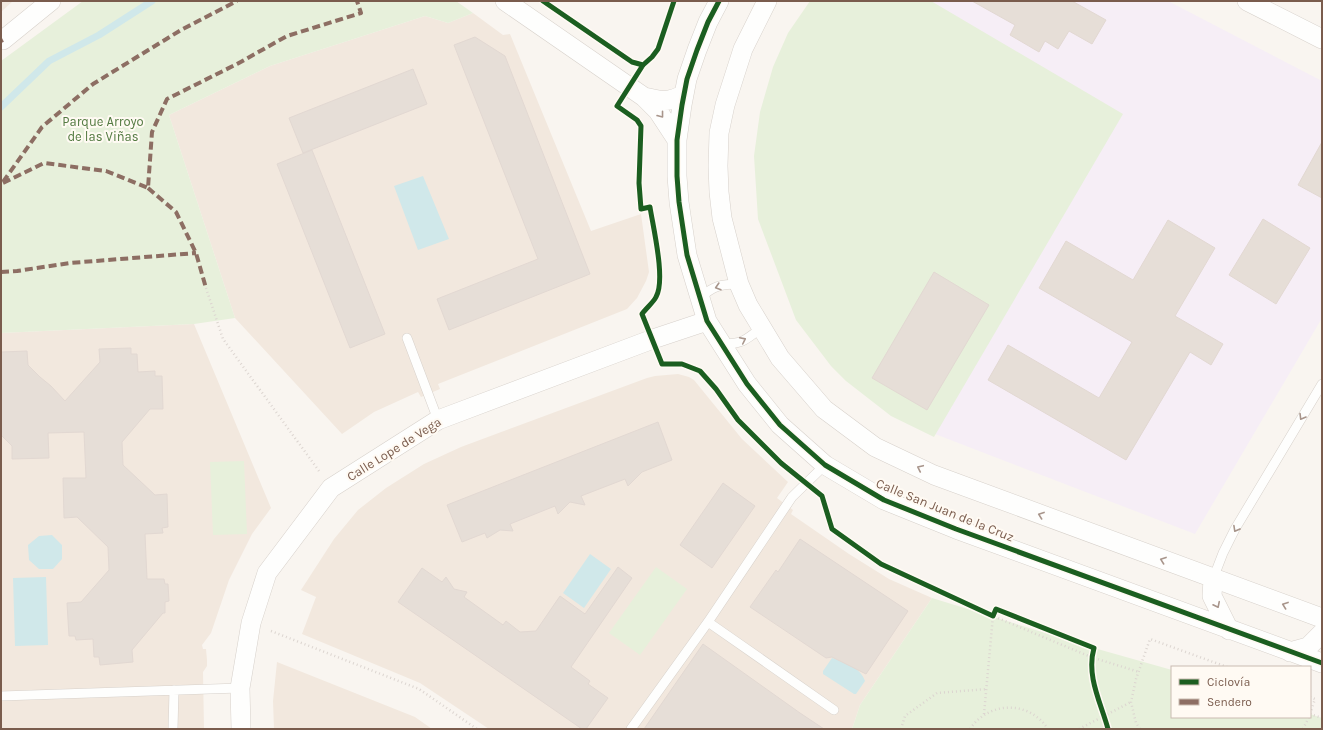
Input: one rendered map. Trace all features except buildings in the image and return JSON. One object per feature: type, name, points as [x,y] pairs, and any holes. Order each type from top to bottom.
[{"type":"street","points":[[2,39],[52,1]]},
{"type":"street","points":[[505,1],[644,97],[658,111],[678,140]]},
{"type":"street","name":"Calle San Juan de la Cruz","points":[[719,1],[696,50],[684,94],[678,140],[677,176],[679,202],[687,255],[708,321],[747,384],[780,425],[824,465],[884,500],[956,529],[1322,663]]},
{"type":"street","points":[[768,1],[741,55],[725,105],[719,133],[718,166],[722,218],[739,284],[748,305],[780,358],[824,409],[875,447],[934,475],[1322,618]]},
{"type":"street","points":[[1247,1],[1322,39]]},
{"type":"street","points":[[644,97],[668,101],[676,99],[684,94]]},
{"type":"street","name":"Calle Lope de Vega","points":[[241,729],[240,688],[251,623],[268,574],[331,488],[438,420],[653,339],[708,321]]},
{"type":"street","points":[[1213,579],[1212,596],[1229,630]]},
{"type":"street","points":[[1290,652],[1308,647],[1322,633]]},
{"type":"lane","points":[[700,298],[707,291],[717,286],[739,284]]},
{"type":"lane","points":[[722,344],[742,342],[761,328]]},
{"type":"lane","points":[[406,338],[438,420]]},
{"type":"lane","points":[[1213,579],[1223,553],[1235,529],[1322,384]]},
{"type":"lane","points":[[631,729],[708,622],[792,497],[824,465]]},
{"type":"lane","points":[[708,622],[834,710]]},
{"type":"lane","points":[[1,696],[240,688]]},
{"type":"lane","points":[[173,729],[174,690]]},
{"type":"path","points":[[206,288],[223,340],[331,488]]},
{"type":"path","points":[[986,613],[994,614],[1092,655],[1139,672]]},
{"type":"path","points":[[984,714],[994,614]]},
{"type":"path","points":[[251,623],[419,689],[477,729]]},
{"type":"path","points":[[1140,729],[1136,723],[1131,702],[1136,679],[1150,639],[1224,666]]},
{"type":"path","points":[[1092,655],[1092,663]]},
{"type":"path","points":[[901,729],[905,716],[937,693],[987,689]]},
{"type":"path","points":[[1311,697],[1316,699],[1311,712]]},
{"type":"path","points":[[1079,729],[1131,702]]},
{"type":"path","points":[[970,729],[974,722],[984,714],[997,709],[1010,707],[1024,710],[1036,716],[1048,729]]},
{"type":"path","points":[[1102,709],[1106,722]]},
{"type":"path","points":[[1311,715],[1322,718]]},
{"type":"path","points":[[1303,729],[1308,718]]},
{"type":"shaded area","points":[[1,1],[13,1],[1,12]]},
{"type":"shaded area","points":[[931,1],[1168,1],[1322,81],[1322,318],[1195,534],[935,434]]},
{"type":"shaded area","points":[[473,13],[503,35],[510,34],[591,231],[641,214],[649,272],[637,298],[627,309],[438,384],[440,389],[421,397],[418,392],[374,412],[342,434],[235,318],[169,115],[270,66],[425,16],[448,23]]},
{"type":"shaded area","points":[[194,324],[271,508],[252,534],[229,580],[211,633],[202,645],[203,649],[206,649],[207,660],[207,666],[203,672],[204,729],[1,729],[1,333]]},
{"type":"shaded area","points":[[678,374],[694,380],[742,439],[788,482],[777,498],[793,510],[791,514],[849,554],[889,579],[932,598],[860,705],[852,729],[489,729],[420,683],[302,634],[316,597],[301,590],[334,539],[358,510],[386,488],[424,464],[461,447],[647,378]]},
{"type":"shaded area","points":[[277,662],[415,717],[432,729],[274,729],[273,701]]},
{"type":"green space","name":"Parque Arroyo de las Viñas","points":[[83,1],[456,1],[473,13],[448,23],[425,16],[270,66],[169,115],[235,318],[194,324],[1,333],[1,61]]},
{"type":"green space","points":[[810,1],[931,1],[1123,114],[934,437],[891,416],[846,381],[831,366],[796,320],[758,219],[754,156],[760,112],[773,67],[788,33]]},
{"type":"green space","points":[[244,461],[247,534],[213,535],[210,462]]},
{"type":"green space","points":[[656,567],[687,589],[640,655],[609,633]]},
{"type":"green space","points":[[932,598],[1094,648],[1171,670],[1171,718],[1311,718],[1311,714],[1322,718],[1322,729],[852,729],[860,705]]},
{"type":"water","points":[[423,176],[449,239],[418,250],[394,186]]},
{"type":"water","points":[[52,535],[62,545],[62,559],[53,569],[39,569],[29,560],[28,545],[39,536]]},
{"type":"water","points":[[590,554],[611,569],[584,608],[563,593]]},
{"type":"water","points":[[46,577],[48,645],[15,646],[13,578]]},
{"type":"water","points":[[832,658],[852,666],[863,676],[865,681],[856,694],[823,674],[823,671]]},
{"type":"waterway","points":[[1,107],[49,61],[99,35],[152,1]]},
{"type":"marked path","points":[[3,182],[42,127],[93,84],[181,30],[237,1]]},
{"type":"marked path","points":[[3,183],[44,163],[106,171],[148,188],[152,132],[167,99],[237,64],[287,36],[361,13],[357,1]]},
{"type":"marked path","points":[[148,188],[176,212],[196,253],[206,288]]},
{"type":"marked path","points":[[1,272],[70,263],[196,253]]},
{"type":"cycle path","points":[[543,1],[632,62],[643,65]]},
{"type":"cycle path","points":[[674,1],[658,49],[643,65],[617,106],[637,120],[641,126],[639,183],[641,209],[650,207],[658,253],[660,279],[656,297],[642,314],[662,364],[682,364],[700,371],[716,389],[738,420],[781,463],[822,496],[832,529],[881,564],[993,616],[996,609],[1094,648],[1092,658],[1093,679],[1108,729]]},
{"type":"cycle path","points":[[719,1],[708,22],[687,79],[677,140],[679,202],[687,255],[707,321],[747,384],[780,425],[825,465],[884,500],[956,529],[1322,663]]}]
